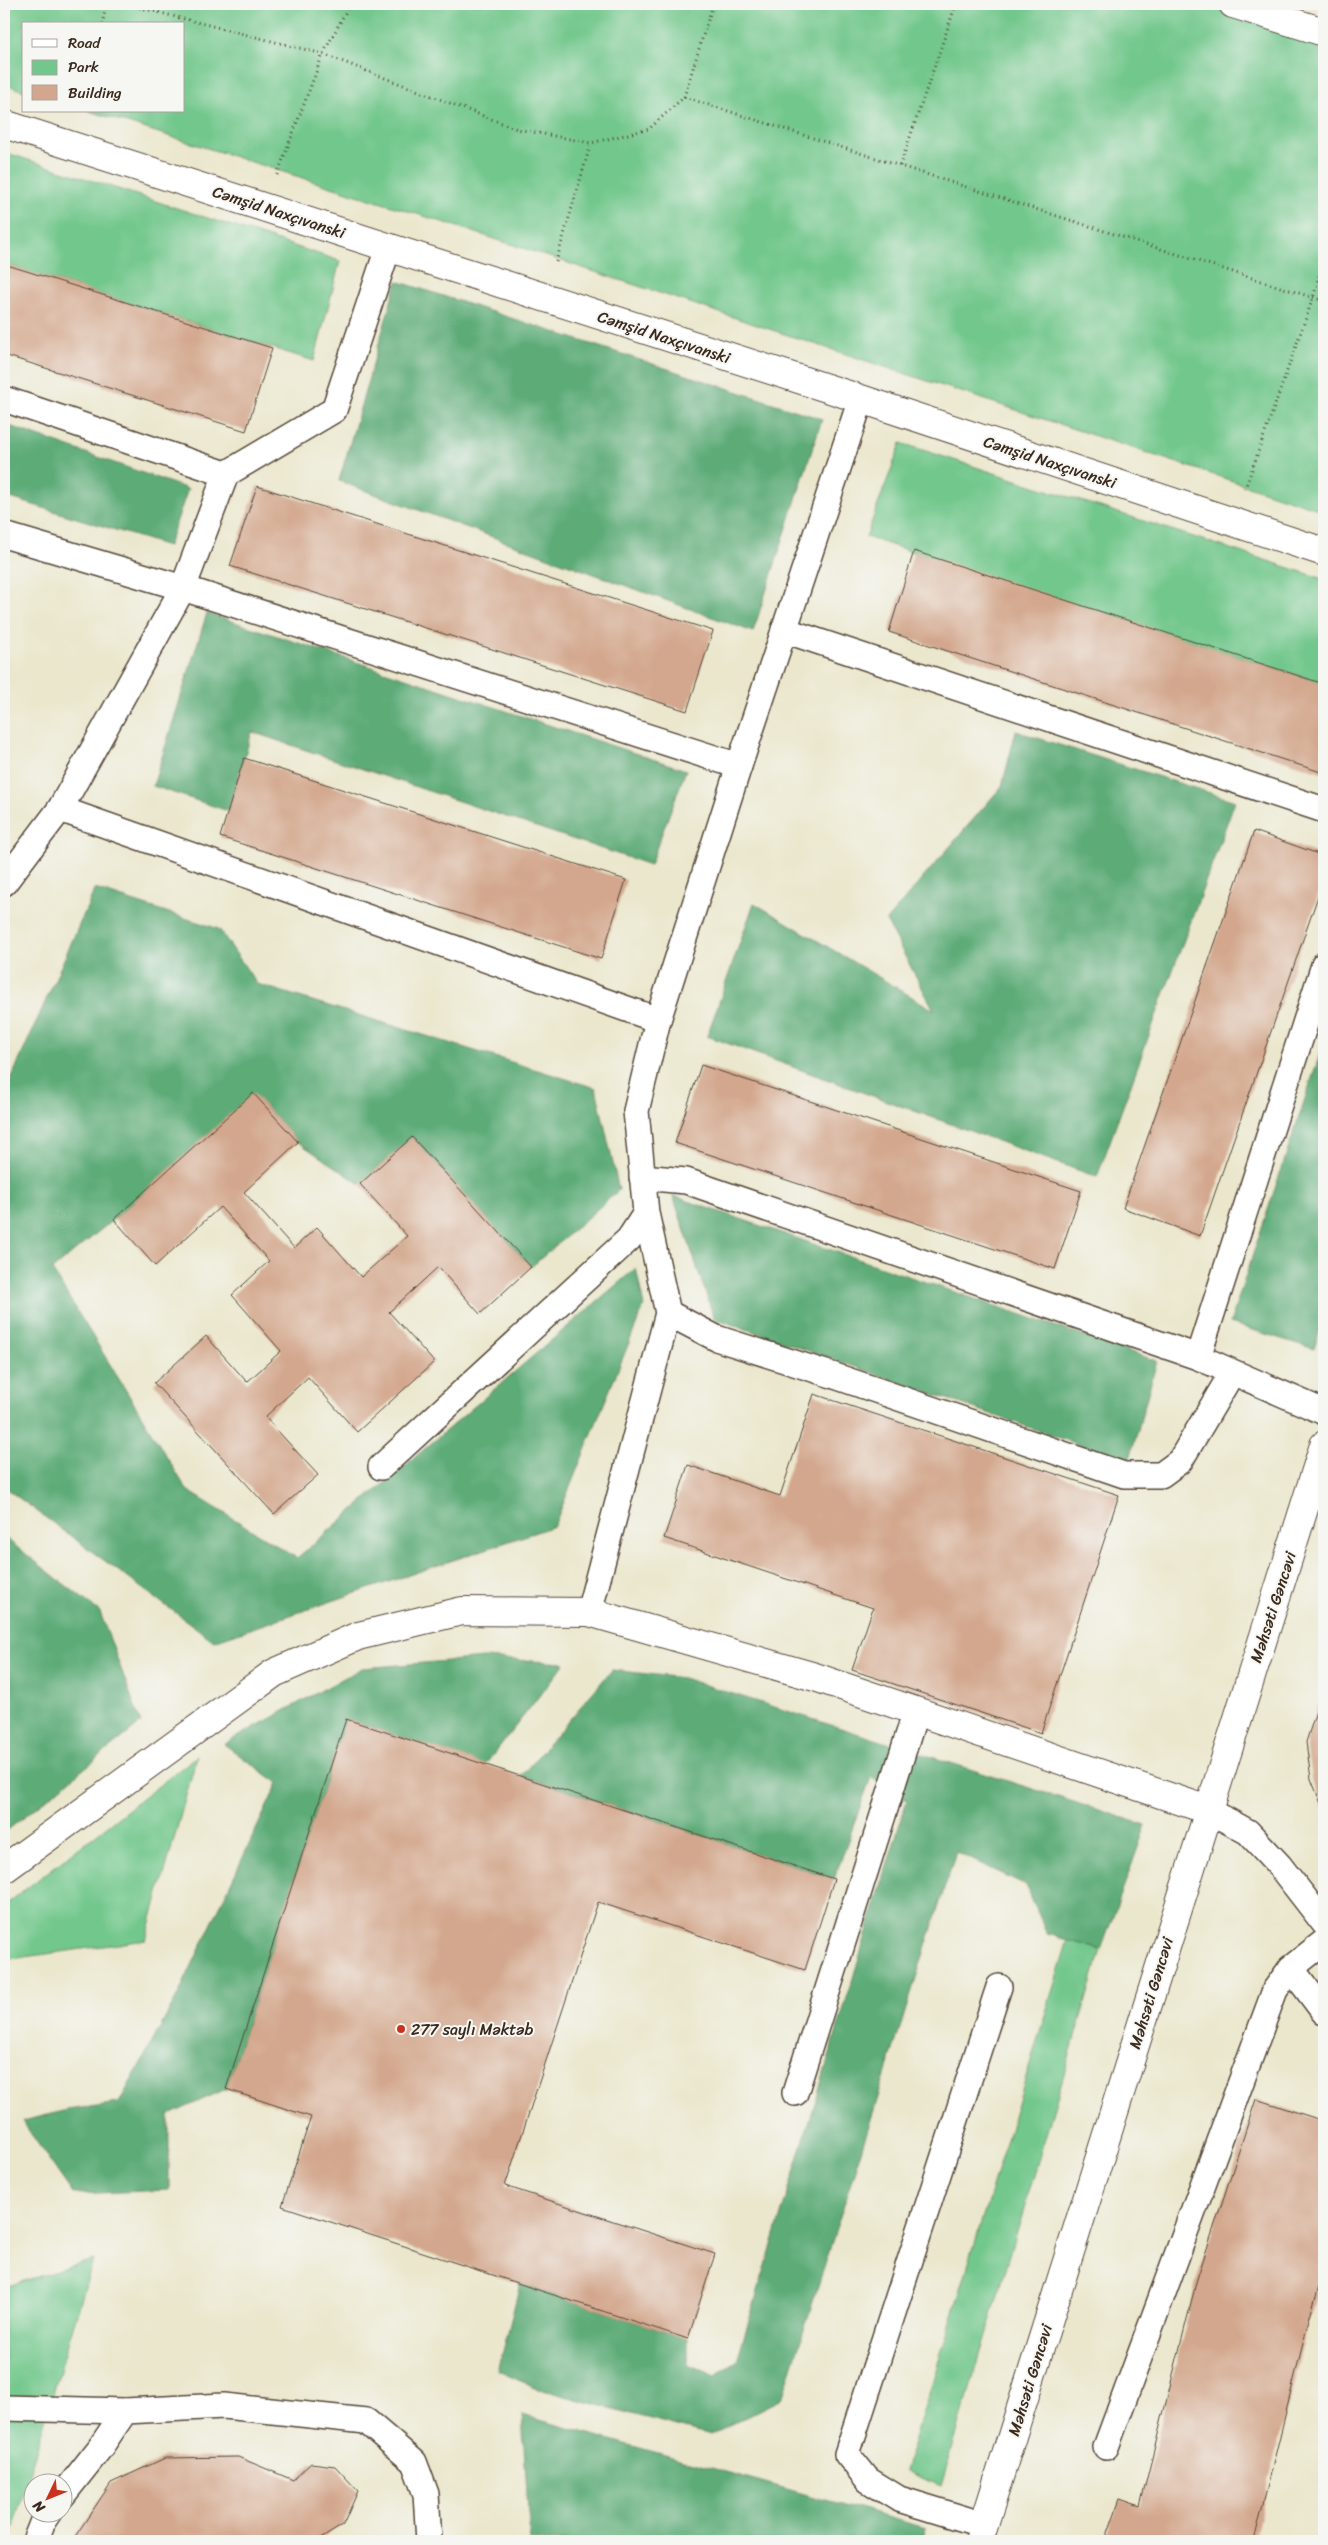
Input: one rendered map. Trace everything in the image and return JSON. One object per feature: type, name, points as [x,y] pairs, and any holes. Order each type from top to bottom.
[{"type":"street","points":[[1233,4],[1324,32]]},
{"type":"street","name":"Cəmşid Naxçıvanski","points":[[4,124],[861,399],[1324,552]]},
{"type":"street","name":"Məhsəti Gəncəvi","points":[[982,2533],[1208,1810],[1319,1481],[1324,1446]]},
{"type":"street","points":[[4,1869],[274,1673],[358,1636],[462,1611],[589,1612],[815,1677],[1208,1810]]},
{"type":"lane","points":[[4,883],[60,809],[183,588],[226,474],[334,410],[388,248]]},
{"type":"lane","points":[[4,399],[226,474]]},
{"type":"lane","points":[[589,1612],[668,1313],[646,1213],[636,1111],[658,1020],[739,766],[861,399]]},
{"type":"lane","points":[[4,535],[183,588],[739,766]]},
{"type":"lane","points":[[784,630],[1324,810]]},
{"type":"lane","points":[[60,809],[658,1020]]},
{"type":"lane","points":[[1198,1358],[1324,965]]},
{"type":"lane","points":[[642,1177],[686,1181],[1198,1358],[1324,1412]]},
{"type":"lane","points":[[381,1467],[629,1239],[646,1213]]},
{"type":"lane","points":[[668,1313],[716,1338],[832,1375],[1124,1475],[1161,1475],[1180,1461],[1232,1373]]},
{"type":"lane","points":[[795,2093],[916,1711]]},
{"type":"lane","points":[[1208,1810],[1248,1832],[1279,1864],[1324,1923]]},
{"type":"lane","points":[[1106,2447],[1275,1990],[1292,1968],[1324,1942]]},
{"type":"lane","points":[[1292,1968],[1324,2012]]},
{"type":"lane","points":[[982,2533],[899,2499],[868,2480],[847,2454],[999,1987]]},
{"type":"lane","points":[[4,2408],[125,2410],[224,2406],[366,2421],[414,2462],[426,2494],[430,2541]]},
{"type":"lane","points":[[72,2483],[100,2448],[125,2410]]},
{"type":"lane","points":[[35,2541],[43,2522]]},
{"type":"path","points":[[102,22],[107,4]]},
{"type":"path","points":[[125,4],[323,54],[517,129],[591,143],[649,129],[684,97],[712,7],[702,4]]},
{"type":"path","points":[[264,208],[323,54],[350,4]]},
{"type":"path","points":[[900,166],[956,4]]},
{"type":"path","points":[[684,97],[1324,301]]},
{"type":"path","points":[[544,298],[591,143]]},
{"type":"path","points":[[1233,522],[1313,298],[1324,258]]},
{"type":"green space","points":[[4,4],[1221,4],[1324,33],[1324,511],[449,224],[92,112],[185,112],[185,22],[22,22],[22,90],[4,84]]},
{"type":"green space","points":[[4,152],[340,261],[314,361],[4,264]]},
{"type":"green space","points":[[397,281],[822,419],[753,632],[339,481]]},
{"type":"green space","points":[[4,424],[188,489],[168,546],[4,496]]},
{"type":"green space","points":[[901,443],[1324,579],[1324,684],[866,537]]},
{"type":"green space","points":[[207,613],[686,770],[650,865],[252,732],[228,811],[153,786]]},
{"type":"green space","points":[[1016,731],[1235,801],[1097,1177],[707,1036],[754,903],[934,1010],[886,921],[1002,786]]},
{"type":"green space","points":[[95,889],[219,929],[257,984],[596,1088],[619,1190],[531,1267],[412,1137],[360,1184],[298,1142],[253,1094],[114,1219],[52,1270],[187,1490],[297,1558],[636,1268],[644,1306],[554,1526],[214,1641],[4,1487],[4,1095]]},
{"type":"green space","points":[[1324,1042],[1324,1317],[1314,1349],[1230,1323]]},
{"type":"green space","points":[[673,1196],[1157,1361],[1129,1462],[714,1318]]},
{"type":"green space","points":[[4,1537],[100,1612],[141,1723],[4,1833]]},
{"type":"green space","points":[[484,1658],[565,1663],[485,1765],[346,1719],[226,2089],[169,2115],[169,2190],[73,2194],[22,2121],[67,2110],[119,2103],[178,1995],[278,1783],[224,1744],[362,1668]]},
{"type":"green space","points":[[612,1670],[683,1678],[1146,1825],[1101,1950],[1047,1934],[1026,1885],[956,1852],[782,2399],[710,2435],[539,2389],[498,2371],[520,2284],[688,2339],[688,2364],[716,2376],[737,2360],[907,1800],[871,1777],[834,1879],[521,1776]]},
{"type":"green space","points":[[197,1756],[146,1940],[4,1960],[4,1906]]},
{"type":"green space","points":[[1068,1940],[1101,1950],[941,2486],[905,2471]]},
{"type":"green space","points":[[93,2260],[30,2472],[22,2472],[22,2498],[9,2541],[4,2541],[4,2287]]},
{"type":"green space","points":[[522,2415],[926,2528],[921,2541],[530,2541]]},
{"type":"building","points":[[4,264],[272,348],[246,431],[4,355]]},
{"type":"building","points":[[257,486],[713,631],[687,711],[230,566]]},
{"type":"building","points":[[914,551],[1324,684],[1324,773],[889,632]]},
{"type":"building","points":[[244,758],[626,880],[601,959],[220,837]]},
{"type":"building","points":[[1254,831],[1324,856],[1324,879],[1200,1236],[1123,1208]]},
{"type":"building","points":[[701,1065],[1081,1191],[1055,1269],[675,1143]]},
{"type":"building","points":[[253,1093],[298,1142],[244,1192],[294,1248],[317,1227],[361,1277],[407,1236],[360,1184],[412,1137],[531,1267],[480,1314],[438,1267],[389,1312],[434,1362],[357,1432],[308,1377],[265,1417],[318,1475],[274,1514],[154,1383],[206,1336],[247,1382],[281,1351],[232,1295],[269,1261],[220,1207],[155,1266],[114,1219]]},
{"type":"building","points":[[814,1394],[1119,1495],[1041,1733],[852,1670],[873,1608],[664,1538],[688,1465],[780,1496]]},
{"type":"building","points":[[1324,1687],[1324,1811],[1311,1779],[1306,1742]]},
{"type":"building","name":"277 saylı Məktəb","points":[[346,1719],[834,1879],[805,1970],[598,1902],[505,2186],[715,2254],[688,2339],[282,2206],[311,2117],[226,2089]]},
{"type":"building","points":[[1256,2099],[1324,2121],[1324,2271],[1309,2319],[1254,2541],[1105,2541],[1120,2499],[1140,2506],[1197,2279]]},
{"type":"building","points":[[238,2457],[293,2480],[311,2463],[335,2466],[358,2491],[343,2525],[317,2541],[72,2541],[111,2483],[165,2458]]},
{"type":"place","name":"277 saylı Məktəb","points":[[401,2029]]}]
